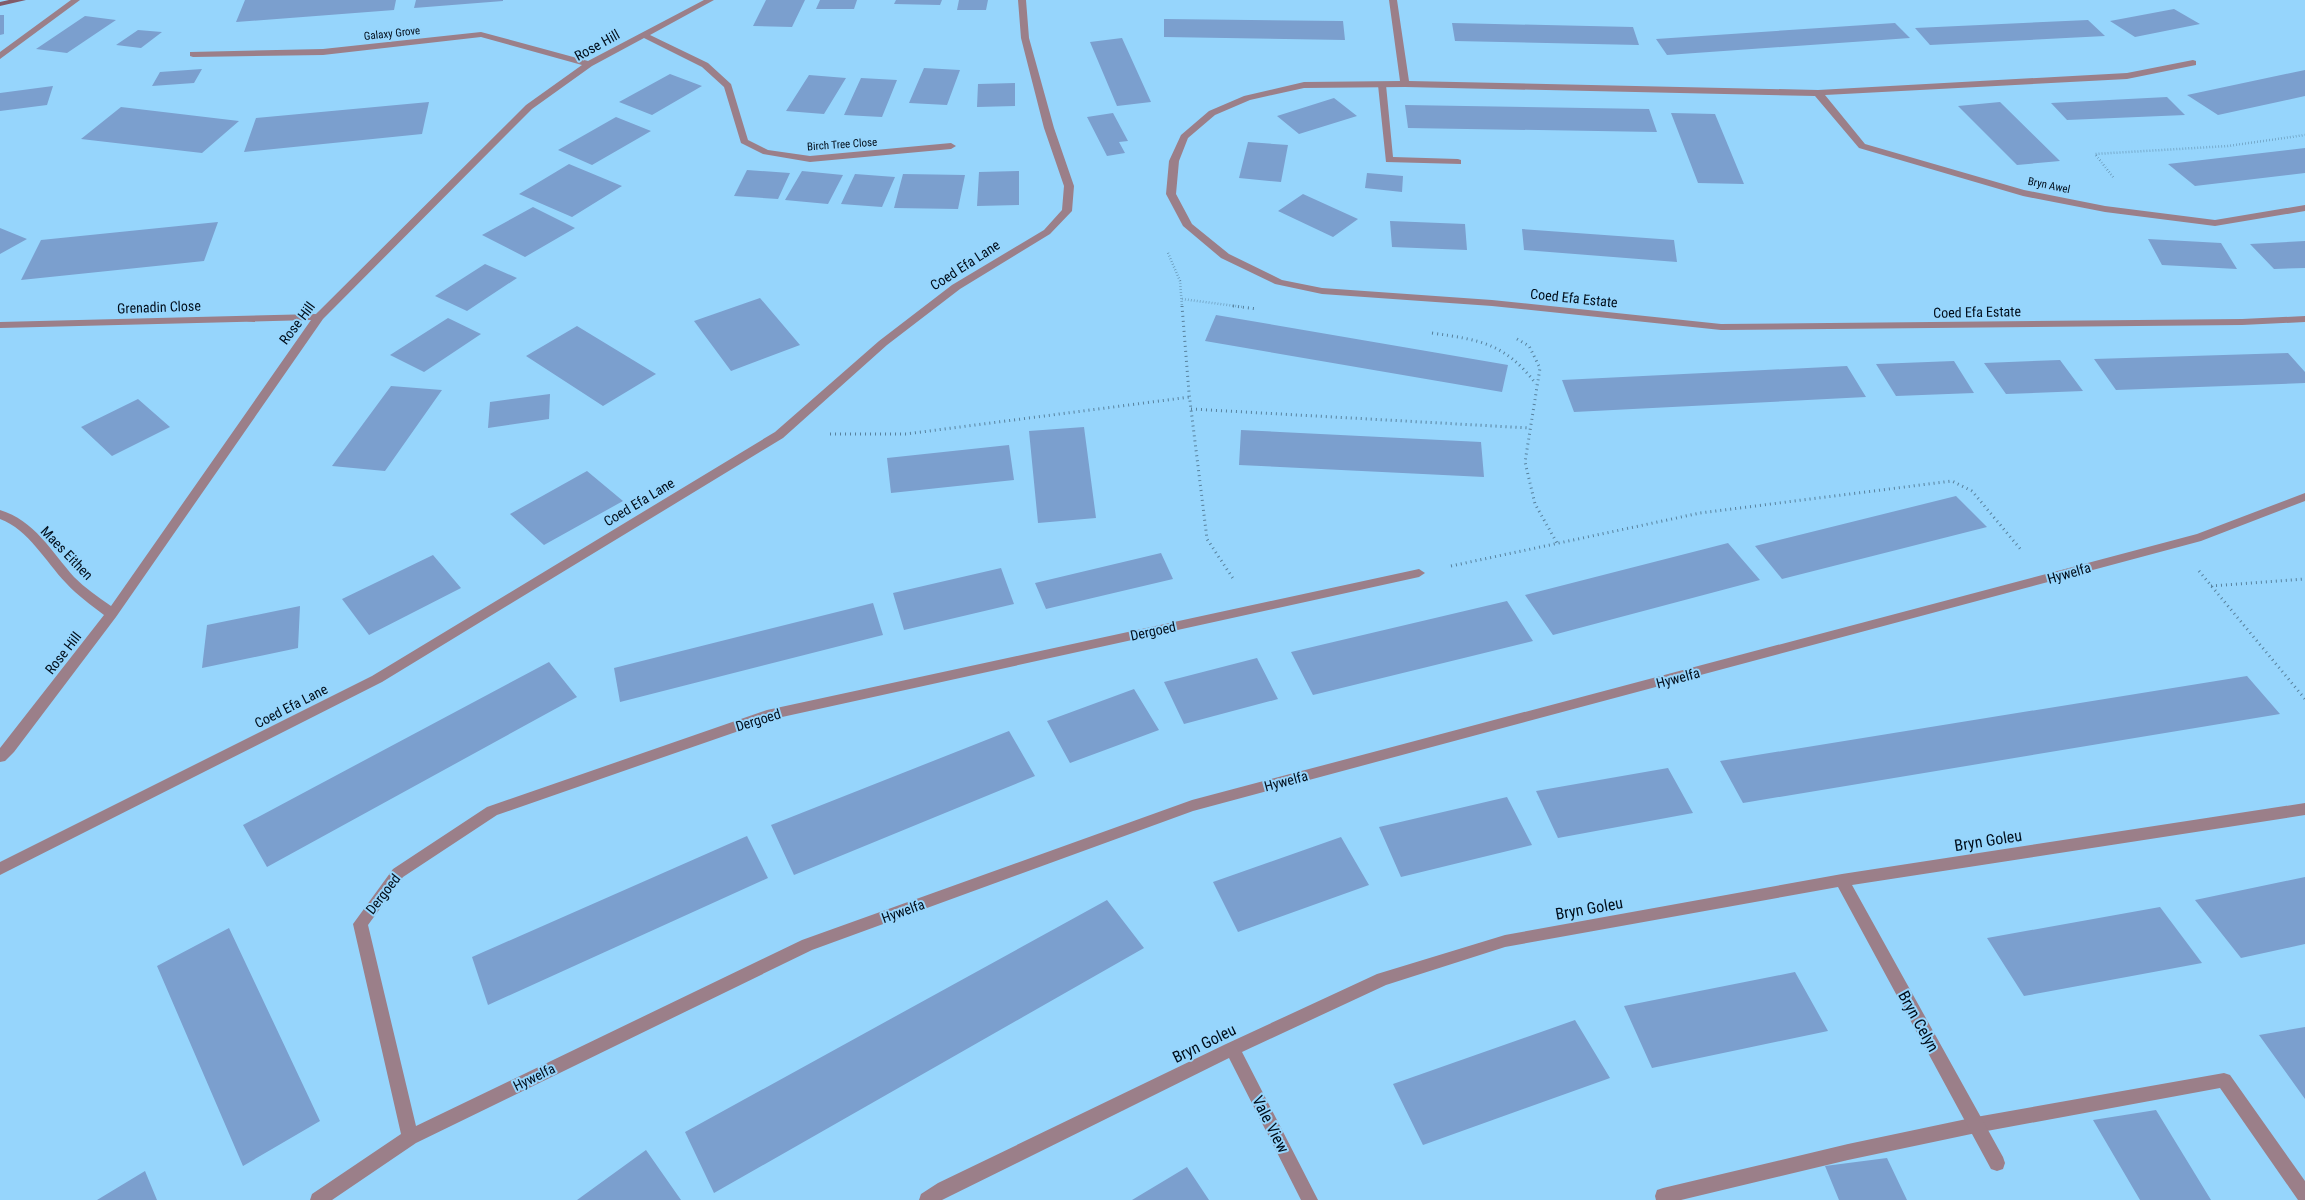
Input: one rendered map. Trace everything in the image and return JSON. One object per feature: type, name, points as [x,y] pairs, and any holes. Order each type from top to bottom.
[{"type":"main road","points":[[0,4],[22,0]]},
{"type":"street","points":[[0,56],[76,0]]},
{"type":"street","name":"Rose Hill","points":[[0,757],[10,748],[112,614],[319,316],[529,107],[589,64],[710,0]]},
{"type":"street","name":"Coed Efa Lane","points":[[0,869],[377,679],[778,435],[883,343],[956,286],[1047,232],[1067,211],[1069,186],[1049,128],[1025,38],[1022,0]]},
{"type":"street","points":[[1394,0],[1405,84]]},
{"type":"street","name":"Galaxy Grove","points":[[193,54],[324,52],[481,34],[589,64]]},
{"type":"street","name":"Birch Tree Close","points":[[644,35],[705,65],[728,86],[744,141],[766,152],[810,159],[950,146]]},
{"type":"street","name":"Coed Efa Estate","points":[[2194,63],[2127,76],[1818,93],[1405,84],[1304,85],[1247,98],[1212,113],[1184,137],[1174,161],[1171,194],[1188,226],[1225,256],[1279,282],[1322,291],[1492,303],[1721,327],[2242,322],[2305,319]]},
{"type":"street","points":[[1382,84],[1388,160],[1458,162]]},
{"type":"street","name":"Bryn Awel","points":[[1818,93],[1862,146],[2024,193],[2105,209],[2215,223],[2305,208]]},
{"type":"street","name":"Grenadin Close","points":[[0,326],[319,316]]},
{"type":"street","name":"Hywelfa","points":[[318,1200],[410,1137],[807,946],[1192,806],[2046,580],[2201,537],[2305,497]]},
{"type":"street","name":"Maes Eithen","points":[[0,514],[9,516],[43,546],[71,581],[112,614]]},
{"type":"street","name":"Dergoed","points":[[410,1137],[360,924],[398,873],[492,811],[772,714],[1419,573]]},
{"type":"street","name":"Bryn Goleu","points":[[927,1200],[944,1189],[1232,1049],[1382,979],[1506,941],[1842,880],[2305,809]]},
{"type":"street","name":"Bryn Celyn","points":[[1842,880],[1997,1163]]},
{"type":"street","name":"Vale View","points":[[1232,1049],[1310,1200]]},
{"type":"street","points":[[1663,1196],[1848,1152],[1976,1125],[2224,1080],[2305,1195]]},
{"type":"path","points":[[2104,177],[2114,177],[2095,154],[2228,146],[2305,135]]},
{"type":"path","points":[[1165,246],[1180,281],[1191,409],[1207,539],[1254,609]]},
{"type":"path","points":[[1515,338],[1529,346],[1540,368],[1525,462],[1535,504],[1557,543]]},
{"type":"path","points":[[778,435],[906,434],[1190,397]]},
{"type":"path","points":[[1191,409],[1529,428]]},
{"type":"path","points":[[1419,573],[1700,512],[1952,481],[1972,490],[2046,580]]},
{"type":"path","points":[[2176,543],[2305,699]]},
{"type":"path","points":[[2212,586],[2305,579]]},
{"type":"building","points":[[245,0],[396,0],[394,10],[236,22]]},
{"type":"building","points":[[416,0],[503,0],[503,1],[414,8]]},
{"type":"building","points":[[766,0],[805,0],[792,27],[753,26]]},
{"type":"building","points":[[820,0],[857,0],[854,9],[816,9]]},
{"type":"building","points":[[896,0],[942,0],[940,5],[894,4]]},
{"type":"building","points":[[959,0],[988,0],[986,10],[957,10]]},
{"type":"building","points":[[2174,9],[2200,24],[2135,37],[2110,21]]},
{"type":"building","points":[[0,15],[4,15],[4,34],[0,35]]},
{"type":"building","points":[[85,16],[116,20],[67,53],[36,49]]},
{"type":"building","points":[[1164,19],[1343,21],[1345,40],[1164,37]]},
{"type":"building","points":[[2088,20],[2105,36],[1930,45],[1915,28]]},
{"type":"building","points":[[1452,23],[1633,27],[1639,45],[1455,41]]},
{"type":"building","points":[[1895,23],[1910,38],[1667,55],[1656,39]]},
{"type":"building","points":[[138,30],[162,32],[141,48],[116,45]]},
{"type":"building","points":[[1122,38],[1151,102],[1117,106],[1090,42]]},
{"type":"building","points":[[924,68],[960,70],[947,105],[909,103]]},
{"type":"building","points":[[202,69],[194,83],[152,86],[160,72]]},
{"type":"building","points":[[2305,70],[2305,96],[2218,115],[2187,95]]},
{"type":"building","points":[[670,74],[702,86],[652,115],[619,102]]},
{"type":"building","points":[[809,75],[846,78],[824,114],[786,111]]},
{"type":"building","points":[[861,78],[897,80],[882,117],[844,115]]},
{"type":"building","points":[[1015,83],[1015,106],[977,107],[978,84]]},
{"type":"building","points":[[53,86],[47,105],[0,111],[0,93]]},
{"type":"building","points":[[2167,97],[2185,115],[2067,120],[2051,103]]},
{"type":"building","points":[[1334,98],[1357,116],[1299,134],[1277,116]]},
{"type":"building","points":[[429,102],[422,134],[244,152],[256,118]]},
{"type":"building","points":[[2000,102],[2060,161],[2017,165],[1958,106]]},
{"type":"building","points":[[1405,105],[1649,109],[1657,132],[1408,128]]},
{"type":"building","points":[[121,107],[239,121],[202,153],[81,139]]},
{"type":"building","points":[[1113,113],[1128,141],[1119,142],[1125,153],[1107,156],[1087,117]]},
{"type":"building","points":[[1671,113],[1715,114],[1744,184],[1698,183]]},
{"type":"building","points":[[616,117],[651,131],[592,165],[558,150]]},
{"type":"building","points":[[1248,142],[1288,145],[1281,182],[1239,178]]},
{"type":"building","points":[[2305,148],[2305,173],[2195,186],[2168,164]]},
{"type":"building","points":[[569,164],[622,186],[572,217],[519,194]]},
{"type":"building","points":[[747,170],[790,173],[778,199],[734,196]]},
{"type":"building","points":[[802,171],[843,175],[828,204],[785,200]]},
{"type":"building","points":[[1019,171],[1019,205],[977,206],[979,172]]},
{"type":"building","points":[[1367,173],[1403,176],[1402,192],[1365,188]]},
{"type":"building","points":[[855,174],[895,177],[882,207],[841,204]]},
{"type":"building","points":[[903,174],[965,175],[958,209],[894,208]]},
{"type":"building","points":[[1303,194],[1358,219],[1333,237],[1278,211]]},
{"type":"building","points":[[533,207],[575,228],[525,257],[482,235]]},
{"type":"building","points":[[1390,221],[1465,224],[1467,250],[1392,247]]},
{"type":"building","points":[[218,222],[204,261],[21,280],[41,240]]},
{"type":"building","points":[[0,228],[27,239],[0,254]]},
{"type":"building","points":[[1522,229],[1674,240],[1677,262],[1524,250]]},
{"type":"building","points":[[2148,239],[2221,243],[2237,269],[2162,265]]},
{"type":"building","points":[[2305,241],[2305,268],[2274,269],[2250,244]]},
{"type":"building","points":[[485,264],[517,278],[467,311],[435,296]]},
{"type":"building","points":[[760,298],[800,345],[731,371],[694,321]]},
{"type":"building","points":[[1216,315],[1508,365],[1502,392],[1205,341]]},
{"type":"building","points":[[448,318],[481,334],[424,372],[390,355]]},
{"type":"building","points":[[577,326],[656,374],[603,406],[526,356]]},
{"type":"building","points":[[2288,353],[2305,372],[2305,383],[2116,390],[2094,359]]},
{"type":"building","points":[[2060,360],[2083,391],[2006,394],[1984,363]]},
{"type":"building","points":[[1954,361],[1974,393],[1896,396],[1876,364]]},
{"type":"building","points":[[1847,366],[1866,397],[1574,412],[1562,380]]},
{"type":"building","points":[[391,386],[442,390],[385,471],[332,466]]},
{"type":"building","points":[[550,394],[549,419],[488,428],[490,402]]},
{"type":"building","points":[[138,399],[170,427],[112,456],[81,427]]},
{"type":"building","points":[[1084,427],[1096,518],[1038,523],[1029,431]]},
{"type":"building","points":[[1241,430],[1481,442],[1484,477],[1239,465]]},
{"type":"building","points":[[1009,445],[1014,480],[891,493],[887,458]]},
{"type":"building","points":[[587,471],[623,501],[544,545],[510,514]]},
{"type":"building","points":[[1956,496],[1987,527],[1782,579],[1755,546]]},
{"type":"building","points":[[1728,543],[1760,580],[1553,635],[1525,595]]},
{"type":"building","points":[[1161,553],[1173,579],[1046,609],[1035,583]]},
{"type":"building","points":[[433,555],[461,588],[369,635],[342,599]]},
{"type":"building","points":[[1001,568],[1014,604],[904,630],[893,593]]},
{"type":"building","points":[[1507,601],[1533,641],[1313,695],[1291,652]]},
{"type":"building","points":[[873,603],[883,635],[620,702],[614,668]]},
{"type":"building","points":[[300,606],[298,648],[202,668],[207,625]]},
{"type":"building","points":[[1257,658],[1278,699],[1184,724],[1164,682]]},
{"type":"building","points":[[549,662],[577,697],[267,867],[243,825]]},
{"type":"building","points":[[2247,676],[2280,714],[1743,803],[1720,761]]},
{"type":"building","points":[[1134,689],[1159,730],[1070,763],[1047,721]]},
{"type":"building","points":[[1009,731],[1035,776],[794,875],[771,825]]},
{"type":"building","points":[[1668,768],[1693,813],[1558,838],[1536,791]]},
{"type":"building","points":[[1507,797],[1532,845],[1401,877],[1379,827]]},
{"type":"building","points":[[747,836],[768,878],[488,1005],[472,957]]},
{"type":"building","points":[[1341,837],[1369,885],[1238,932],[1213,882]]},
{"type":"building","points":[[2305,877],[2305,944],[2241,958],[2195,900]]},
{"type":"building","points":[[1107,900],[1144,948],[714,1193],[685,1132]]},
{"type":"building","points":[[2160,907],[2202,963],[2024,996],[1987,938]]},
{"type":"building","points":[[229,928],[320,1121],[243,1166],[157,966]]},
{"type":"building","points":[[1795,972],[1828,1031],[1652,1068],[1624,1006]]},
{"type":"building","points":[[1575,1020],[1610,1078],[1423,1145],[1393,1084]]},
{"type":"building","points":[[2305,1027],[2305,1099],[2259,1035]]},
{"type":"building","points":[[2156,1110],[2211,1200],[2140,1200],[2093,1120]]},
{"type":"building","points":[[646,1150],[681,1200],[577,1200]]},
{"type":"building","points":[[1887,1158],[1907,1200],[1839,1200],[1825,1166]]},
{"type":"building","points":[[1187,1167],[1209,1200],[1132,1200]]},
{"type":"building","points":[[145,1171],[157,1200],[97,1200]]}]
